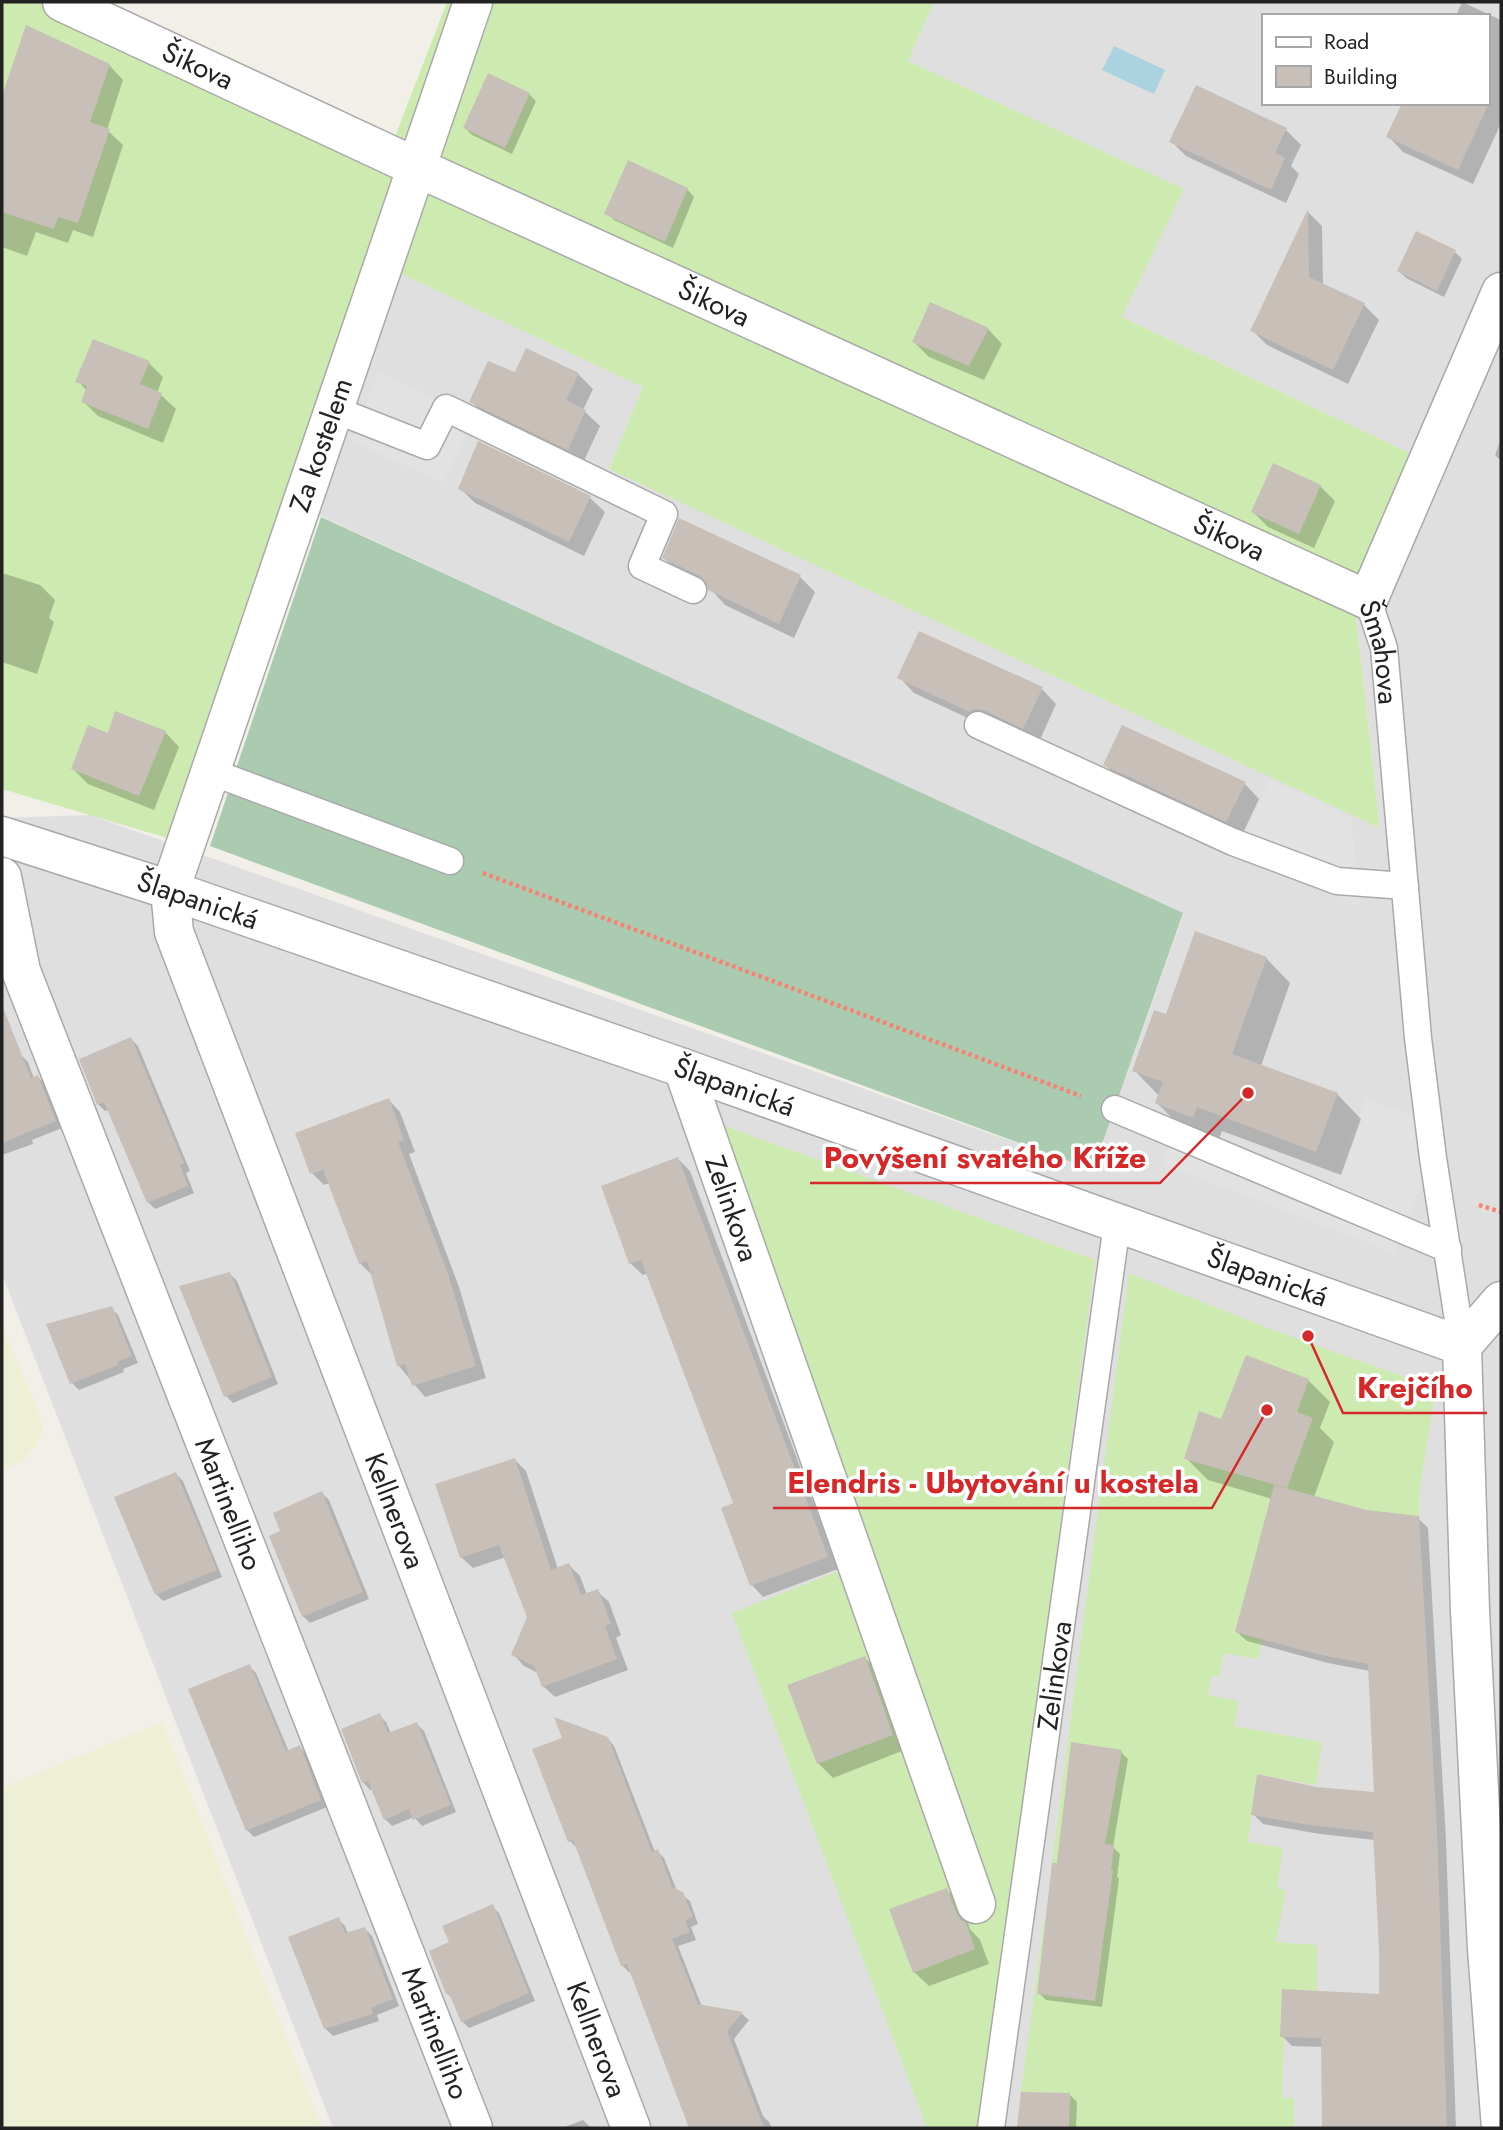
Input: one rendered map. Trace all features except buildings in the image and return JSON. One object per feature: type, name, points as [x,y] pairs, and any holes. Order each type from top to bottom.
[{"type":"street","name":"Šikova","points":[[62,2],[416,167],[1368,600]]},
{"type":"street","name":"Za kostelem","points":[[170,890],[473,2]]},
{"type":"street","name":"Šmahova","points":[[1368,600],[1501,292]]},
{"type":"street","name":"Šlapanická","points":[[2,836],[170,890],[683,1068],[1462,1346]]},
{"type":"street","name":"Martinelliho","points":[[2,877],[21,971],[473,2128]]},
{"type":"street","name":"Kellnerova","points":[[170,890],[174,932],[631,2128]]},
{"type":"street","name":"Zelinkova","points":[[683,1068],[976,1904]]},
{"type":"street","points":[[1501,1301],[1462,1346],[1470,1611],[1487,1949],[1501,2128]]},
{"type":"lane","points":[[333,409],[427,446],[446,408],[664,514],[642,566],[693,590]]},
{"type":"lane","name":"Šmahova","points":[[1368,600],[1384,648],[1418,1038],[1433,1158],[1462,1346]]},
{"type":"lane","points":[[978,725],[1233,842],[1337,881],[1405,886]]},
{"type":"lane","points":[[209,771],[450,861]]},
{"type":"lane","points":[[1115,1109],[1448,1249]]},
{"type":"lane","name":"Zelinkova","points":[[991,2128],[1117,1224]]},
{"type":"path","points":[[450,861],[1115,1109]]},
{"type":"shaded area","points":[[934,2],[1501,2],[1501,2128],[333,2128],[2,1274],[2,818],[90,815],[1093,1170],[1183,915],[310,511],[393,269],[644,387],[609,468],[1380,828],[1355,609],[1414,455],[1122,317],[1183,189],[908,61]]},
{"type":"shaded area","points":[[378,372],[475,417],[443,483],[352,441]]},
{"type":"shaded area","points":[[1270,779],[1351,817],[1360,906],[1237,850]]},
{"type":"shaded area","points":[[1366,1099],[1443,1128],[1394,1253],[1163,1164],[1176,1131],[1329,1190]]},
{"type":"green space","points":[[2,2],[44,2],[386,160],[447,2],[934,2],[908,61],[1184,189],[1122,317],[1414,455],[1355,609],[1380,828],[609,469],[643,387],[393,270],[184,843],[2,789]]},
{"type":"green space","points":[[321,517],[1183,913],[1093,1170],[210,846]]},
{"type":"green space","points":[[689,1113],[1095,1260],[981,2128],[927,2128],[732,1613],[847,1568]]},
{"type":"green space","points":[[1129,1273],[1268,1328],[1436,1388],[1419,1494],[1419,1516],[1262,1639],[1258,1659],[1224,1653],[1219,1677],[1212,1676],[1208,1695],[1239,1701],[1234,1726],[1322,1742],[1316,1785],[1257,1774],[1248,1842],[1283,1848],[1277,1889],[1286,1890],[1276,1942],[1317,1945],[1317,1991],[1282,1989],[1282,2098],[1294,2098],[1294,2128],[1069,2128],[1070,2093],[1021,2092],[1044,1921],[1106,1926],[1114,1845],[1060,1838],[1057,1863],[1052,1863]]},
{"type":"green space","points":[[2,1325],[42,1421],[42,1434],[38,1443],[22,1461],[2,1471]]},
{"type":"green space","points":[[162,1722],[322,2128],[2,2128],[2,1788]]},
{"type":"water","points":[[1114,46],[1165,70],[1154,94],[1102,70]]},
{"type":"place","name":"Povýšení svatého Kříže","points":[[1248,1093]]},
{"type":"place","name":"Krejčího","points":[[1308,1336]]},
{"type":"place","name":"Elendris - Ubytování u kostela","points":[[1267,1410]]}]
